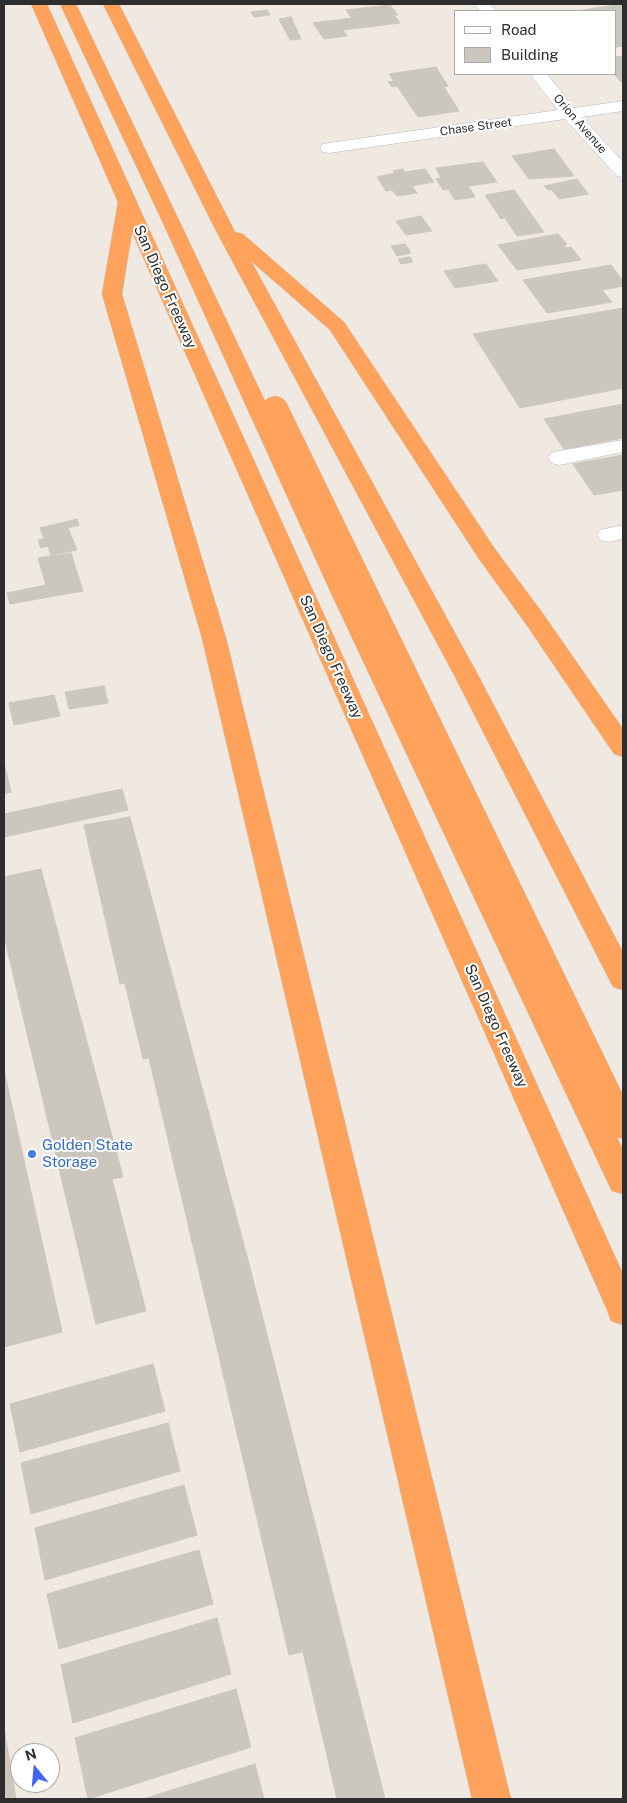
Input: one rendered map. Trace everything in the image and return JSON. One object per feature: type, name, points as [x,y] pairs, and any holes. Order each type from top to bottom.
[{"type":"highway","name":"San Diego Freeway","points":[[39,4],[623,1310]]},
{"type":"highway","points":[[68,4],[184,248],[376,664],[623,1181]]},
{"type":"highway","points":[[83,4],[322,497],[402,669],[521,911],[623,1126]]},
{"type":"highway","points":[[111,4],[223,227],[465,673],[623,979]]},
{"type":"highway","points":[[127,202],[112,294],[216,648],[492,1799]]},
{"type":"highway","points":[[223,227],[337,326],[487,554],[536,621],[623,748]]},
{"type":"street","name":"Orion Avenue","points":[[539,75],[570,114],[623,172]]},
{"type":"street","name":"Chase Street","points":[[329,148],[623,106]]},
{"type":"street","points":[[559,458],[623,446]]},
{"type":"building","points":[[623,4],[623,46],[617,47],[617,10],[583,10]]},
{"type":"building","points":[[390,5],[398,15],[394,15],[400,23],[343,30],[347,36],[324,39],[313,23],[352,18],[346,10]]},
{"type":"building","points":[[267,10],[270,15],[254,17],[251,12]]},
{"type":"building","points":[[291,17],[301,39],[290,40],[279,19]]},
{"type":"building","points":[[623,56],[623,82],[615,75],[617,75],[617,57]]},
{"type":"building","points":[[436,67],[448,86],[444,87],[459,111],[418,117],[397,86],[392,87],[388,82],[394,81],[389,74]]},
{"type":"building","points":[[554,149],[574,176],[529,179],[512,156]]},
{"type":"building","points":[[483,162],[497,182],[468,186],[475,197],[455,200],[448,189],[443,190],[436,179],[441,178],[436,168]]},
{"type":"building","points":[[403,169],[405,172],[425,169],[434,182],[412,186],[417,193],[397,196],[392,190],[386,191],[377,177]]},
{"type":"building","points":[[577,179],[588,194],[559,199],[552,190],[548,190],[544,186]]},
{"type":"building","points":[[514,190],[544,232],[517,236],[505,218],[501,219],[485,195]]},
{"type":"building","points":[[421,216],[432,231],[406,235],[396,221]]},
{"type":"building","points":[[558,234],[567,244],[564,245],[566,248],[571,247],[581,260],[517,270],[498,245]]},
{"type":"building","points":[[405,244],[411,253],[397,256],[391,246]]},
{"type":"building","points":[[410,257],[413,262],[401,264],[398,259]]},
{"type":"building","points":[[486,264],[498,281],[455,288],[444,271]]},
{"type":"building","points":[[611,265],[623,281],[623,286],[602,290],[612,302],[547,313],[523,280]]},
{"type":"building","points":[[623,308],[623,388],[520,408],[473,334]]},
{"type":"building","points":[[623,404],[623,438],[564,449],[544,419]]},
{"type":"building","points":[[623,455],[623,490],[594,495],[573,464]]},
{"type":"building","points":[[77,519],[79,525],[68,528],[77,550],[51,555],[48,546],[41,548],[38,540],[44,539],[40,528]]},
{"type":"building","points":[[71,553],[83,591],[10,604],[7,593],[46,585],[38,558]]},
{"type":"building","points":[[104,686],[108,703],[69,709],[65,692]]},
{"type":"building","points":[[54,695],[60,716],[14,725],[9,703]]},
{"type":"building","points":[[4,763],[11,792],[4,794]]},
{"type":"building","points":[[122,789],[128,810],[4,837],[4,814]]},
{"type":"building","points":[[130,817],[249,1264],[385,1799],[337,1799],[303,1652],[289,1655],[149,1058],[143,1059],[125,983],[120,984],[84,825]]},
{"type":"building","points":[[41,869],[123,1177],[112,1179],[146,1311],[96,1324],[4,936],[4,877]]},
{"type":"building","points":[[4,1070],[62,1332],[4,1347]]},
{"type":"building","points":[[153,1364],[165,1411],[20,1452],[10,1404]]},
{"type":"building","points":[[168,1423],[180,1471],[31,1514],[21,1463]]},
{"type":"building","points":[[184,1485],[197,1535],[45,1580],[35,1528]]},
{"type":"building","points":[[199,1550],[213,1604],[59,1649],[47,1594]]},
{"type":"building","points":[[217,1618],[231,1674],[73,1723],[61,1665]]},
{"type":"building","points":[[236,1689],[251,1747],[88,1799],[75,1738]]},
{"type":"building","points":[[4,1728],[10,1764],[10,1793],[15,1793],[16,1799],[4,1799]]},
{"type":"building","points":[[255,1764],[264,1799],[143,1799]]},
{"type":"place","name":"Golden State Storage","points":[[32,1154]]}]
